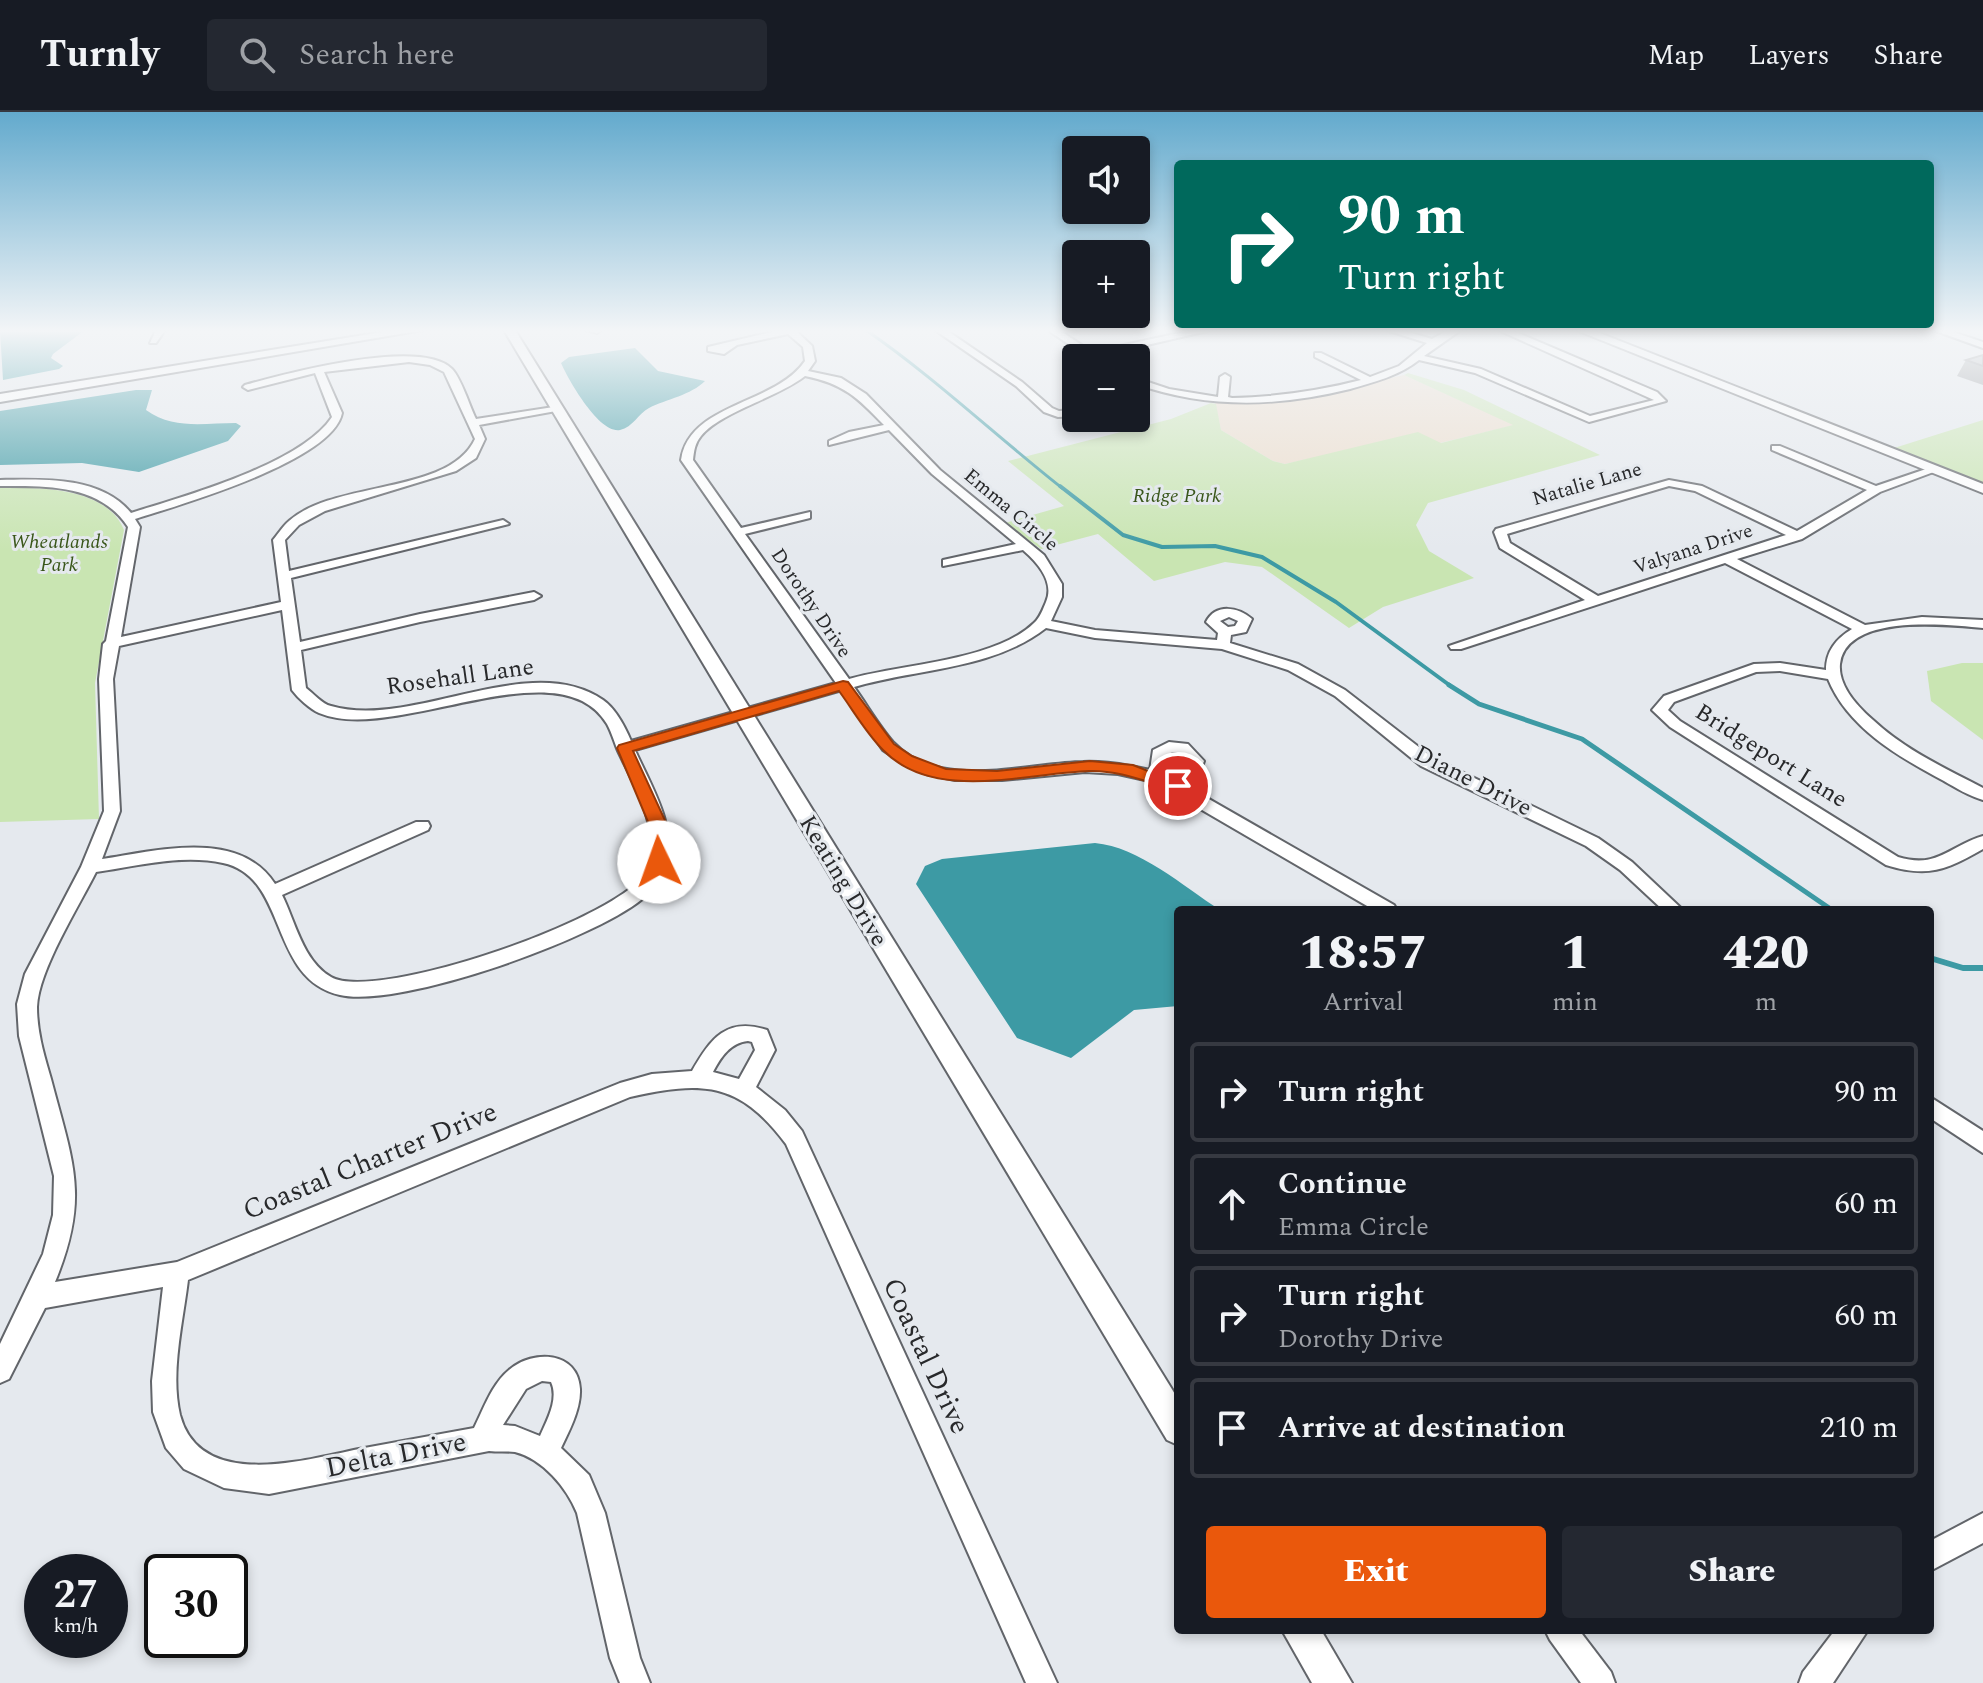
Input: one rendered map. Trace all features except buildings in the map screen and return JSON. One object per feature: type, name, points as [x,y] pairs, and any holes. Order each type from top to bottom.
[{"type":"street","points":[[129,517],[266,468],[316,443],[336,420],[337,411],[332,403]]},
{"type":"street","points":[[464,403],[473,423],[556,408]]},
{"type":"street","name":"Keating Drive","points":[[553,403],[1174,1422]]},
{"type":"street","name":"Dorothy Drive","points":[[749,403],[711,422],[688,448],[687,460],[693,473],[739,532],[843,686],[889,747],[907,760],[944,774],[997,777],[1090,766],[1133,770],[1160,778],[1381,906]]},
{"type":"street","name":"Emma Circle","points":[[868,403],[944,480],[1046,564],[1055,584],[1055,597],[1043,623]]},
{"type":"street","points":[[1041,403],[1048,410],[1062,414]]},
{"type":"street","points":[[1553,403],[1589,419],[1652,403]]},
{"type":"street","points":[[1765,403],[1983,489]]},
{"type":"street","name":"Rosehall Lane","points":[[90,867],[198,854],[224,856],[257,871],[303,963],[328,984],[348,989],[402,986],[593,921],[642,891],[659,862],[660,829],[624,748],[599,705],[572,691],[555,689],[363,715],[323,711],[307,701],[299,690],[279,540],[293,519],[463,464],[480,446],[473,423]]},
{"type":"street","points":[[833,443],[853,434],[893,426]]},
{"type":"street","points":[[1776,448],[1876,490]]},
{"type":"street","name":"Valyana Drive","points":[[1456,646],[1798,536],[1876,490],[1933,470]]},
{"type":"street","points":[[0,483],[57,485],[84,490],[105,498],[129,517],[134,527],[110,644],[106,709],[112,811],[90,867],[47,948],[27,1004],[29,1036],[65,1176],[65,1215],[55,1254],[37,1297],[0,1370]]},
{"type":"street","name":"Natalie Lane","points":[[1597,601],[1504,545],[1500,532],[1669,483],[1698,488],[1798,536]]},
{"type":"street","points":[[739,532],[806,515]]},
{"type":"street","points":[[283,576],[503,524]]},
{"type":"street","points":[[947,563],[1025,546]]},
{"type":"street","points":[[1727,559],[1862,629]]},
{"type":"street","points":[[293,648],[420,618],[534,596]]},
{"type":"street","points":[[110,644],[286,605]]},
{"type":"street","points":[[1983,624],[1911,621],[1862,629],[1840,646],[1834,655],[1834,676],[1847,701],[1877,731],[1983,795]]},
{"type":"street","points":[[624,748],[843,686],[992,653],[1025,637],[1043,623]]},
{"type":"street","name":"Diane Drive","points":[[1043,623],[1095,634],[1224,638],[1282,663],[1326,684],[1427,762],[1592,842],[1626,866],[1670,906]]},
{"type":"street","name":"Bridgeport Lane","points":[[1834,676],[1780,667],[1754,668],[1669,699],[1660,710],[1675,724],[1892,861],[1916,869],[1934,868],[1983,842]]},
{"type":"street","points":[[270,893],[422,826]]},
{"type":"street","name":"Coastal Charter Drive","points":[[37,1297],[177,1273],[627,1089],[682,1077],[722,1083]]},
{"type":"street","name":"Coastal Drive","points":[[722,1083],[772,1109],[794,1138],[1038,1681]]},
{"type":"street","points":[[1934,1109],[1983,1143]]},
{"type":"street","name":"Delta Drive","points":[[177,1273],[163,1407],[168,1430],[183,1452],[208,1469],[237,1479],[269,1480],[482,1439],[515,1439],[546,1452],[579,1485],[591,1513],[625,1658],[635,1683]]},
{"type":"street","points":[[482,1439],[516,1381],[539,1369],[550,1368],[559,1372],[568,1386],[563,1414],[546,1452]]},
{"type":"street","points":[[1934,1555],[1983,1527]]},
{"type":"street","points":[[1302,1634],[1333,1683]]},
{"type":"street","points":[[1563,1634],[1600,1683]]},
{"type":"street","points":[[1814,1683],[1850,1634]]},
{"type":"shaded area","points":[[1215,403],[1467,403],[1515,425],[1440,443],[1349,450],[1285,464],[1273,461],[1221,430]]},
{"type":"green space","name":"Ridge Park","points":[[1210,403],[1216,404],[1221,430],[1273,461],[1285,464],[1418,432],[1441,443],[1513,425],[1466,403],[1492,403],[1600,455],[1428,503],[1416,525],[1429,551],[1474,578],[1383,607],[1349,628],[1262,567],[1225,562],[1154,581],[1098,534],[1041,549],[1005,523],[1064,506],[1008,461],[1121,432],[1150,432],[1150,424]]},
{"type":"green space","points":[[1983,420],[1983,485],[1891,449]]},
{"type":"green space","name":"Wheatlands Park","points":[[0,488],[70,492],[103,505],[124,530],[95,683],[99,819],[0,822]]},
{"type":"green space","points":[[1962,663],[1983,663],[1983,740],[1931,701],[1927,671]]},
{"type":"water","points":[[50,403],[148,403],[146,410],[178,423],[236,423],[241,426],[228,441],[139,472],[82,463],[0,465],[0,411]]},
{"type":"water","points":[[661,403],[649,408],[620,430],[603,423],[585,404]]},
{"type":"water","points":[[1095,843],[1111,846],[1144,860],[1214,906],[1174,906],[1174,1006],[1134,1010],[1071,1058],[1017,1038],[916,884],[925,866],[942,859]]},
{"type":"waterway","points":[[959,403],[1062,488]]},
{"type":"waterway","points":[[1060,486],[1123,535],[1162,547],[1215,546],[1262,557],[1336,602],[1451,686]]},
{"type":"waterway","points":[[1451,686],[1479,704],[1582,739],[1826,906]]},
{"type":"waterway","points":[[1934,959],[1963,968],[1983,968]]},
{"type":"route","points":[[659,862],[662,845],[660,829],[624,748],[843,686],[882,739],[897,754],[944,774],[997,777],[1055,768],[1111,767],[1133,770],[1178,786]]}]
